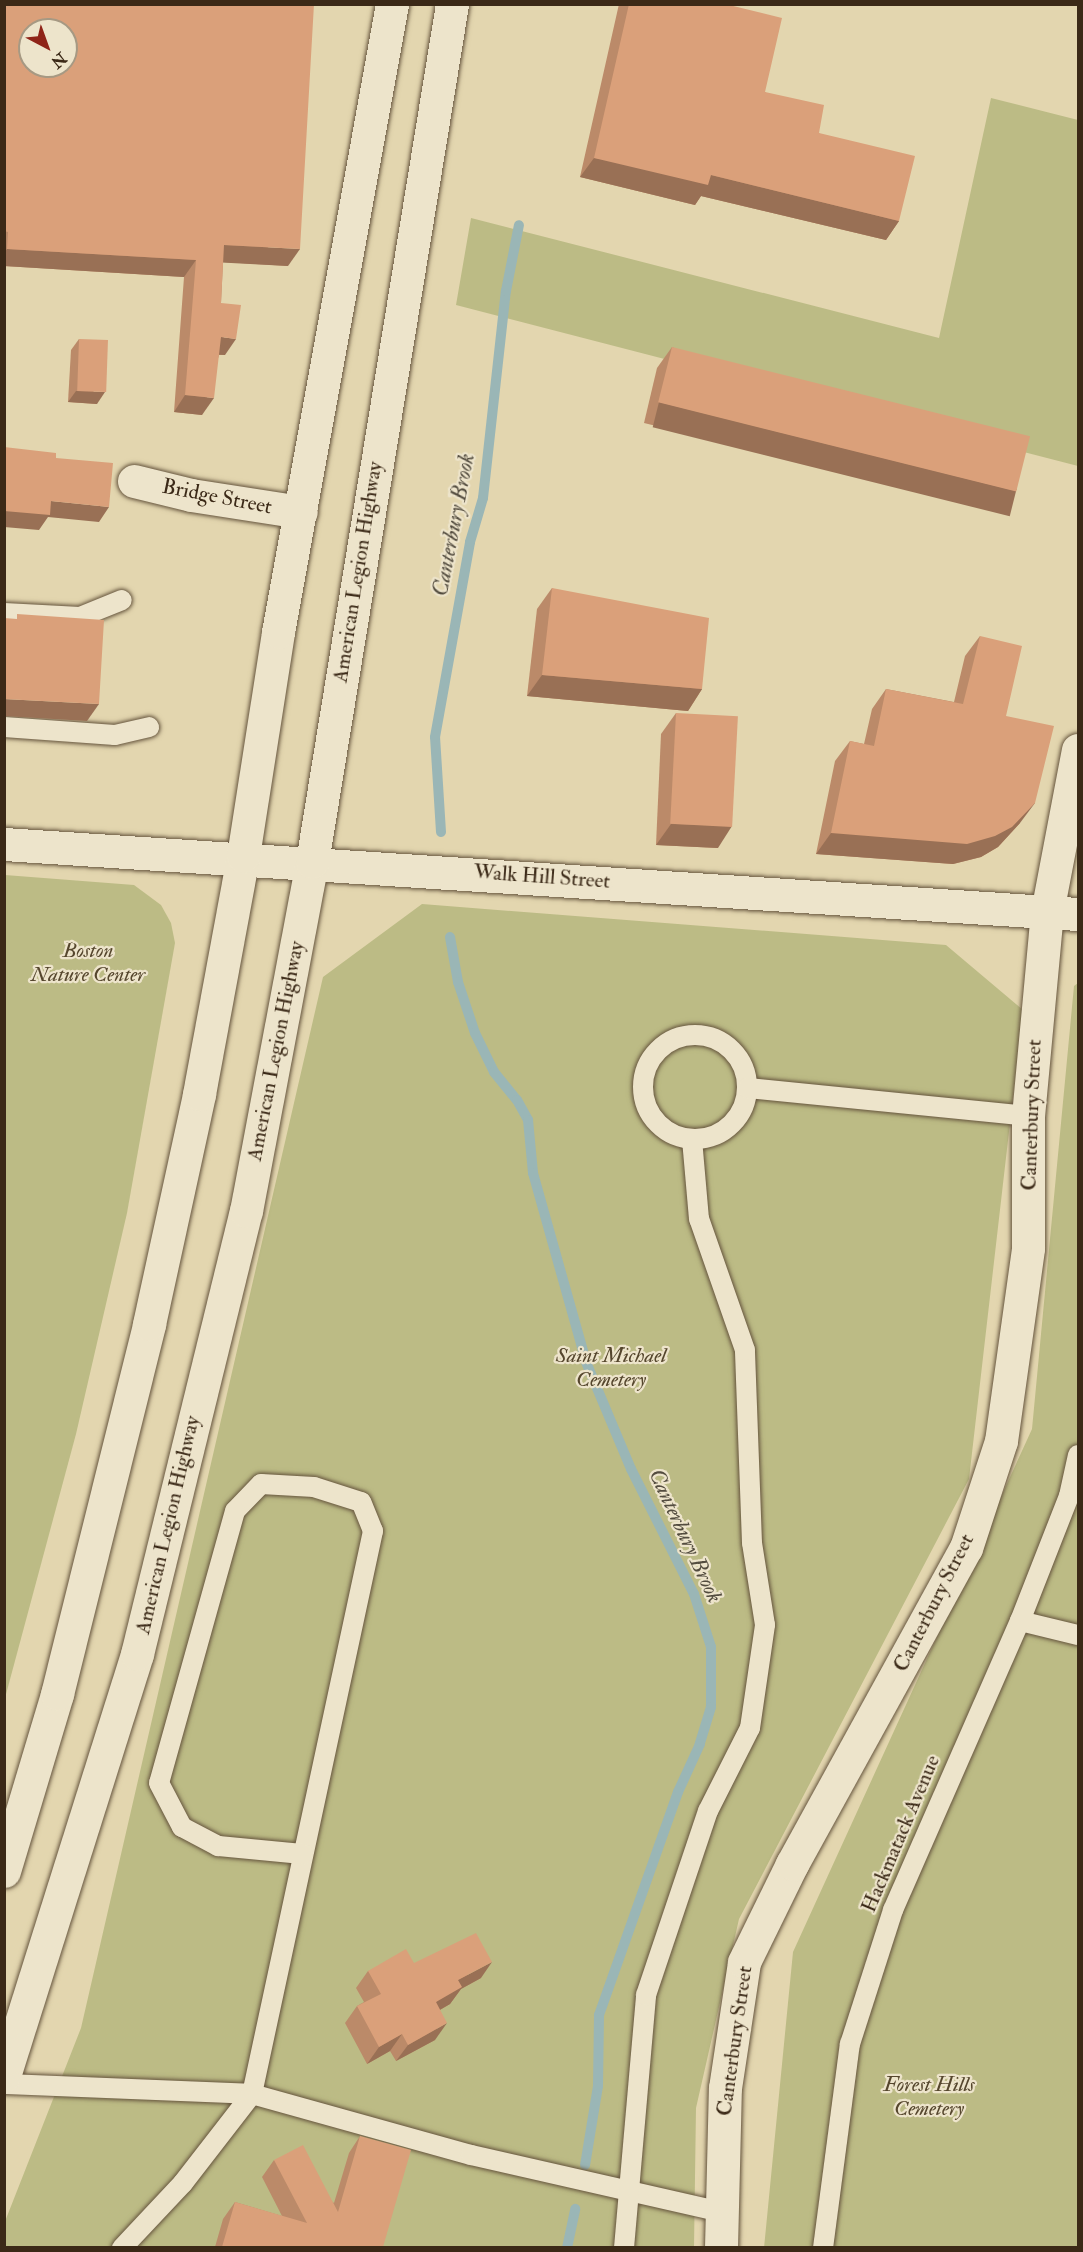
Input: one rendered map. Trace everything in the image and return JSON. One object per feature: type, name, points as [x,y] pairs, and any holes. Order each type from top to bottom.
[{"type":"main road","points":[[4,1871],[57,1694],[149,1324],[199,1094],[243,856],[278,632],[392,4]]},
{"type":"main road","name":"American Legion Highway","points":[[4,2076],[137,1654],[246,1211],[312,862],[453,4]]},
{"type":"main road","name":"Bridge Street","points":[[134,481],[191,495],[301,512]]},
{"type":"main road","name":"Canterbury Street","points":[[721,2247],[725,2088],[744,1962],[792,1864],[966,1548],[1001,1441],[1028,1248],[1028,1116],[1047,912],[1078,750]]},
{"type":"main road","name":"Walk Hill Street","points":[[4,844],[243,856],[1078,914]]},
{"type":"lane","points":[[4,613],[80,617],[122,600]]},
{"type":"lane","points":[[4,727],[115,735],[149,727]]},
{"type":"lane","points":[[701,1035],[722,1042],[736,1054],[748,1088],[742,1112],[730,1126],[710,1137],[692,1139],[661,1126],[650,1112],[643,1089],[646,1071],[657,1052],[683,1036],[701,1035]]},
{"type":"lane","points":[[748,1088],[1028,1116]]},
{"type":"lane","points":[[624,2247],[627,2191],[646,1995],[708,1811],[750,1728],[765,1625],[752,1543],[746,1350],[699,1219],[692,1139]]},
{"type":"lane","name":"Hackmatack Avenue","points":[[823,2247],[850,2044],[893,1910],[1020,1621],[1069,1496],[1078,1455]]},
{"type":"lane","points":[[122,2247],[183,2183],[252,2094],[373,1531],[361,1502],[314,1487],[261,1484],[235,1510],[159,1783],[182,1827],[218,1846],[303,1854]]},
{"type":"lane","points":[[1020,1621],[1078,1635]]},
{"type":"lane","points":[[4,2084],[252,2094],[471,2155],[722,2212]]},
{"type":"green space","points":[[991,98],[1078,120],[1078,466],[456,305],[471,218],[939,338]]},
{"type":"green space","name":"Boston Nature Center","points":[[5,875],[134,885],[161,905],[171,923],[175,943],[127,1213],[76,1434],[5,1698]]},
{"type":"green space","name":"Saint Michael Cemetery","points":[[422,904],[946,945],[1023,1010],[969,1479],[739,1919],[696,2108],[694,2247],[5,2248],[4,2224],[81,2028],[323,977]]},
{"type":"green space","name":"Forest Hills Cemetery","points":[[1078,983],[1078,2247],[764,2248],[793,1952],[1032,1429],[1074,986]]},
{"type":"building","points":[[4,4],[314,4],[300,249],[224,245],[221,303],[241,305],[236,339],[221,337],[214,398],[185,395],[196,260],[7,249],[8,232],[4,231]]},
{"type":"building","points":[[629,4],[725,4],[782,18],[765,92],[824,105],[819,133],[915,156],[899,221],[711,175],[708,185],[594,158]]},
{"type":"building","points":[[79,339],[108,340],[106,392],[77,391]]},
{"type":"building","points":[[672,347],[1030,436],[1016,492],[658,402]]},
{"type":"building","points":[[4,447],[56,453],[56,458],[113,463],[109,507],[51,501],[50,515],[4,511]]},
{"type":"building","points":[[552,588],[709,618],[702,689],[542,675]]},
{"type":"building","points":[[17,614],[104,620],[99,704],[4,699],[4,618],[17,619]]},
{"type":"building","points":[[980,636],[1022,646],[1006,716],[1054,726],[1035,803],[1012,827],[995,836],[967,844],[831,833],[850,741],[874,746],[886,689],[963,704]]},
{"type":"building","points":[[676,713],[738,716],[732,827],[670,824]]},
{"type":"building","points":[[476,1933],[492,1962],[458,1980],[462,1987],[436,2002],[447,2023],[408,2045],[402,2034],[379,2047],[357,2006],[381,1994],[368,1971],[406,1949],[414,1963]]},
{"type":"building","points":[[360,2136],[411,2150],[383,2247],[222,2247],[235,2202],[307,2223],[274,2160],[303,2145],[338,2212]]},
{"type":"waterway","name":"Canterbury Brook","points":[[441,832],[435,737],[470,542],[483,498],[506,291],[519,225]]},
{"type":"waterway","name":"Canterbury Brook","points":[[450,937],[458,982],[475,1033],[494,1072],[517,1100],[528,1120],[533,1173],[586,1362],[631,1469],[694,1594],[711,1647],[711,1707],[700,1744],[678,1792],[599,2015],[598,2086],[585,2165]]},
{"type":"waterway","name":"Canterbury Brook","points":[[567,2248],[575,2209]]}]
